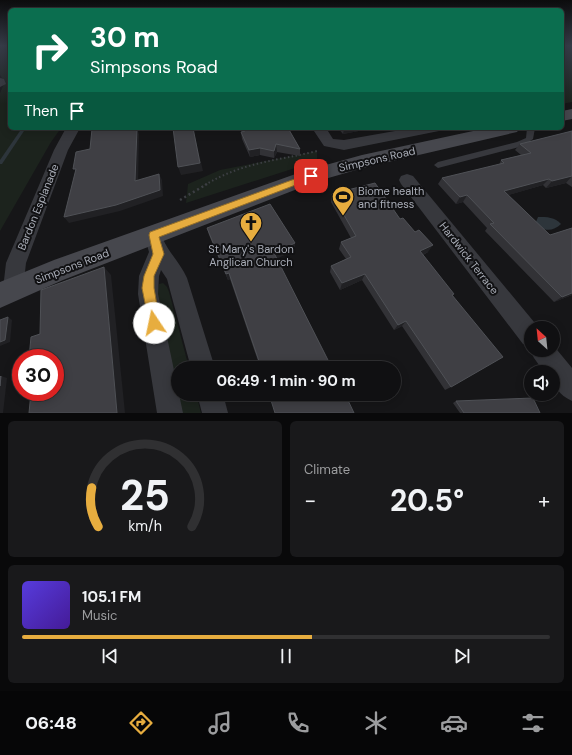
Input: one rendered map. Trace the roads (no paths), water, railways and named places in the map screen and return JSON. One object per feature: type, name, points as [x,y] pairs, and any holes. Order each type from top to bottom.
[{"type":"main road","name":"Simpsons Road","points":[[6,292],[156,244],[265,192],[329,171],[503,130]]},
{"type":"street","name":"Bardon Esplanade","points":[[6,292],[16,263],[56,164],[72,130]]},
{"type":"street","points":[[320,130],[330,143],[351,145],[424,130]]},
{"type":"street","name":"Hardwick Terrace","points":[[407,180],[524,327]]},
{"type":"street","points":[[156,244],[173,269],[177,278],[201,361]]},
{"type":"street","points":[[156,244],[149,276],[148,294],[170,413]]},
{"type":"street","points":[[548,357],[572,388]]},
{"type":"street","points":[[212,401],[215,413]]},
{"type":"lane","points":[[438,165],[520,144],[529,139],[531,130]]},
{"type":"waterway","points":[[0,163],[23,130]]},
{"type":"place","name":"Biome health and fitness","points":[[343,216]]},
{"type":"place","name":"St Mary's Bardon Anglican Church","points":[[251,242]]}]
